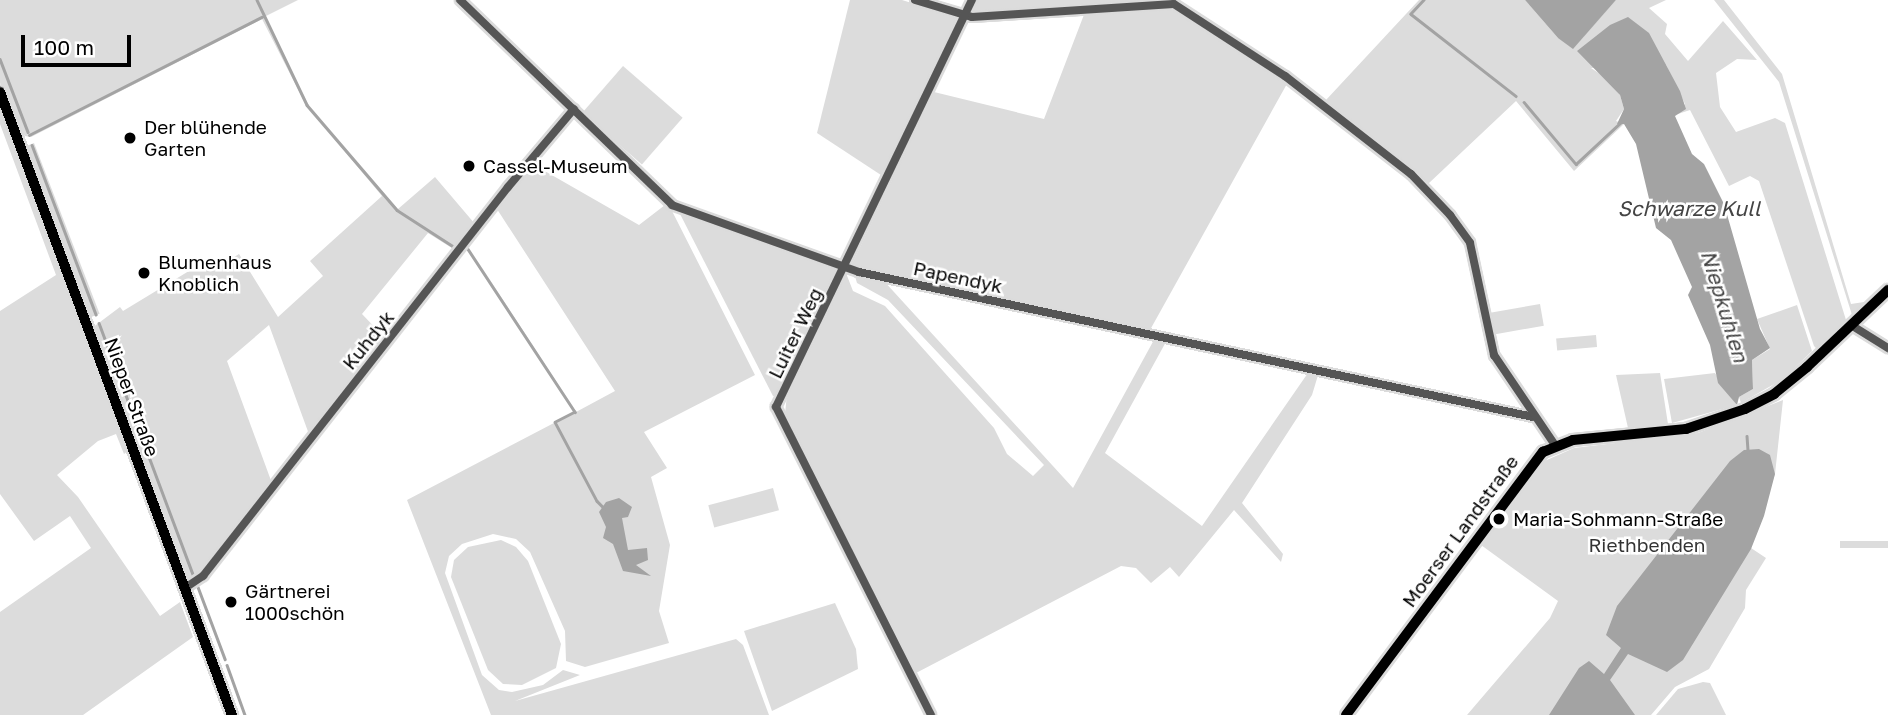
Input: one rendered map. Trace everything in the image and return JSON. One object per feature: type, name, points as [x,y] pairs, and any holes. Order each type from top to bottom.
[{"type":"main road","name":"Nieper Straße","points":[[0,92],[232,715]]},
{"type":"main road","points":[[1555,445],[1686,429],[1733,414],[1774,394],[1888,290]]},
{"type":"main road","name":"Moerser Landstraße","points":[[1346,715],[1532,463],[1555,445]]},
{"type":"street","name":"Papendyk","points":[[460,0],[671,205],[845,268],[1533,417]]},
{"type":"street","points":[[915,0],[964,16],[1174,4],[1285,76],[1412,174],[1450,215],[1470,243],[1494,355],[1533,417],[1555,445]]},
{"type":"street","name":"Luiter Weg","points":[[931,715],[776,407],[972,0]]},
{"type":"street","name":"Kuhdyk","points":[[185,588],[203,576],[508,187],[575,109]]},
{"type":"street","points":[[1851,325],[1888,348]]},
{"type":"green space","points":[[0,0],[298,0],[264,17],[308,104],[398,209],[435,177],[475,224],[455,250],[428,233],[362,314],[385,338],[310,437],[269,325],[227,361],[273,486],[189,582],[92,328],[120,307],[123,311],[212,257],[218,267],[239,254],[278,317],[323,276],[310,261],[382,196],[306,105],[262,19],[31,137],[25,136],[18,132],[0,83]]},
{"type":"green space","points":[[850,0],[902,0],[959,18],[884,177],[817,133]]},
{"type":"green space","points":[[977,0],[1168,0],[971,14]]},
{"type":"green space","points":[[1419,0],[1525,0],[1558,38],[1580,40],[1616,0],[1666,0],[1649,8],[1667,24],[1665,34],[1688,61],[1723,21],[1757,60],[1737,59],[1716,73],[1720,107],[1736,132],[1775,118],[1785,123],[1846,320],[1817,349],[1814,346],[1759,181],[1750,176],[1729,186],[1690,110],[1678,114],[1685,104],[1666,65],[1591,68],[1612,82],[1620,95],[1624,109],[1616,121],[1624,124],[1574,171],[1516,101],[1428,184],[1326,100]]},
{"type":"green space","points":[[1714,0],[1724,0],[1782,74],[1851,304],[1864,302],[1888,279],[1852,315],[1779,82]]},
{"type":"green space","points":[[1174,6],[1288,82],[1150,330],[851,266],[934,92],[1044,119],[1085,12]]},
{"type":"green space","points":[[623,66],[683,118],[642,165],[582,113]]},
{"type":"green space","points":[[0,105],[129,450],[124,454],[116,434],[98,441],[57,475],[78,497],[160,616],[180,602],[193,637],[83,715],[0,715],[0,612],[91,548],[70,516],[34,541],[0,494],[0,311],[56,275],[0,124]]},
{"type":"green space","points":[[34,143],[100,314],[89,318],[24,147]]},
{"type":"green space","points":[[529,162],[639,225],[665,205],[672,211],[755,375],[644,432],[667,468],[651,477],[670,545],[659,611],[669,643],[585,667],[566,661],[565,631],[530,552],[516,539],[493,534],[462,544],[449,556],[445,573],[482,675],[499,690],[512,692],[543,685],[563,670],[580,675],[515,701],[736,639],[743,645],[769,715],[491,715],[407,500],[575,412],[469,248],[576,412],[615,391],[495,206]]},
{"type":"green space","points":[[679,212],[839,271],[780,396],[773,396]]},
{"type":"green space","points":[[846,273],[853,291],[885,306],[994,428],[1007,454],[1033,476],[1044,465],[888,300],[857,283],[854,273],[883,280],[1073,488],[1155,338],[1167,340],[1105,453],[1202,526],[1310,370],[1319,372],[1312,395],[1242,503],[1283,554],[1281,562],[1234,510],[1179,577],[1170,567],[1151,583],[1136,568],[1121,566],[916,673],[785,414],[787,394]]},
{"type":"green space","points":[[1540,304],[1544,326],[1493,335],[1489,313]]},
{"type":"green space","points":[[1797,305],[1812,351],[1783,379],[1741,403],[1739,397],[1753,389],[1752,360],[1770,349],[1757,319]]},
{"type":"green space","points":[[1596,335],[1597,347],[1557,350],[1556,338]]},
{"type":"green space","points":[[1660,373],[1668,424],[1628,428],[1616,375]]},
{"type":"green space","points":[[1715,373],[1737,405],[1672,423],[1664,379]]},
{"type":"green space","name":"Riethbenden","points":[[1783,400],[1775,474],[1751,548],[1766,558],[1746,590],[1745,608],[1709,669],[1675,687],[1651,715],[1467,715],[1550,618],[1558,601],[1481,545],[1540,463],[1574,448],[1698,433]]},
{"type":"green space","points":[[773,488],[779,510],[714,528],[708,505]]},
{"type":"green space","points":[[501,540],[516,547],[528,561],[561,644],[556,668],[522,685],[503,684],[488,670],[451,577],[454,560],[468,547]]},
{"type":"green space","points":[[1840,541],[1888,541],[1888,548],[1840,548]]},
{"type":"green space","points":[[835,603],[856,649],[858,669],[772,711],[744,631]]},
{"type":"green space","points":[[1703,682],[1710,683],[1726,715],[1656,715],[1678,689]]},
{"type":"water","points":[[1525,0],[1616,0],[1573,49],[1558,38]]},
{"type":"water","name":"Schwarze Kull","points":[[1628,17],[1649,33],[1680,91],[1686,109],[1675,116],[1692,154],[1704,164],[1724,204],[1760,329],[1770,348],[1752,360],[1753,389],[1739,397],[1737,405],[1718,383],[1710,345],[1688,295],[1692,287],[1671,240],[1656,228],[1636,144],[1624,124],[1617,124],[1624,109],[1620,95],[1577,51],[1610,25]]},
{"type":"water","points":[[1759,449],[1770,455],[1775,474],[1764,516],[1751,549],[1683,660],[1667,672],[1628,654],[1610,680],[1635,715],[1549,715],[1579,668],[1589,661],[1604,674],[1621,648],[1606,635],[1617,606],[1730,461],[1744,450]]},
{"type":"water","points":[[619,498],[632,507],[628,517],[622,518],[628,550],[647,548],[648,560],[636,565],[651,576],[623,571],[613,544],[603,538],[606,527],[599,512],[606,502]]},
{"type":"waterway","points":[[257,0],[307,105],[397,210],[456,248]]},
{"type":"waterway","points":[[1424,0],[1411,14],[1516,96]]},
{"type":"waterway","points":[[29,135],[262,17]]},
{"type":"waterway","points":[[0,59],[28,132]]},
{"type":"waterway","points":[[1524,102],[1576,164],[1621,122]]},
{"type":"waterway","points":[[32,145],[96,314]]},
{"type":"waterway","points":[[468,249],[575,412],[555,422],[597,501],[605,509]]},
{"type":"waterway","points":[[99,323],[194,577]]},
{"type":"waterway","name":"Niepkuhlen","points":[[1747,436],[1748,452]]},
{"type":"waterway","points":[[198,587],[225,659]]},
{"type":"waterway","points":[[227,665],[245,715]]},
{"type":"place","name":"Der blühende Garten","points":[[130,138]]},
{"type":"place","name":"Cassel-Museum","points":[[469,166]]},
{"type":"place","name":"Blumenhaus Knoblich","points":[[144,273]]},
{"type":"place","name":"Maria-Sohmann-Straße","points":[[1499,519]]},
{"type":"place","name":"Gärtnerei 1000schön","points":[[231,602]]}]
